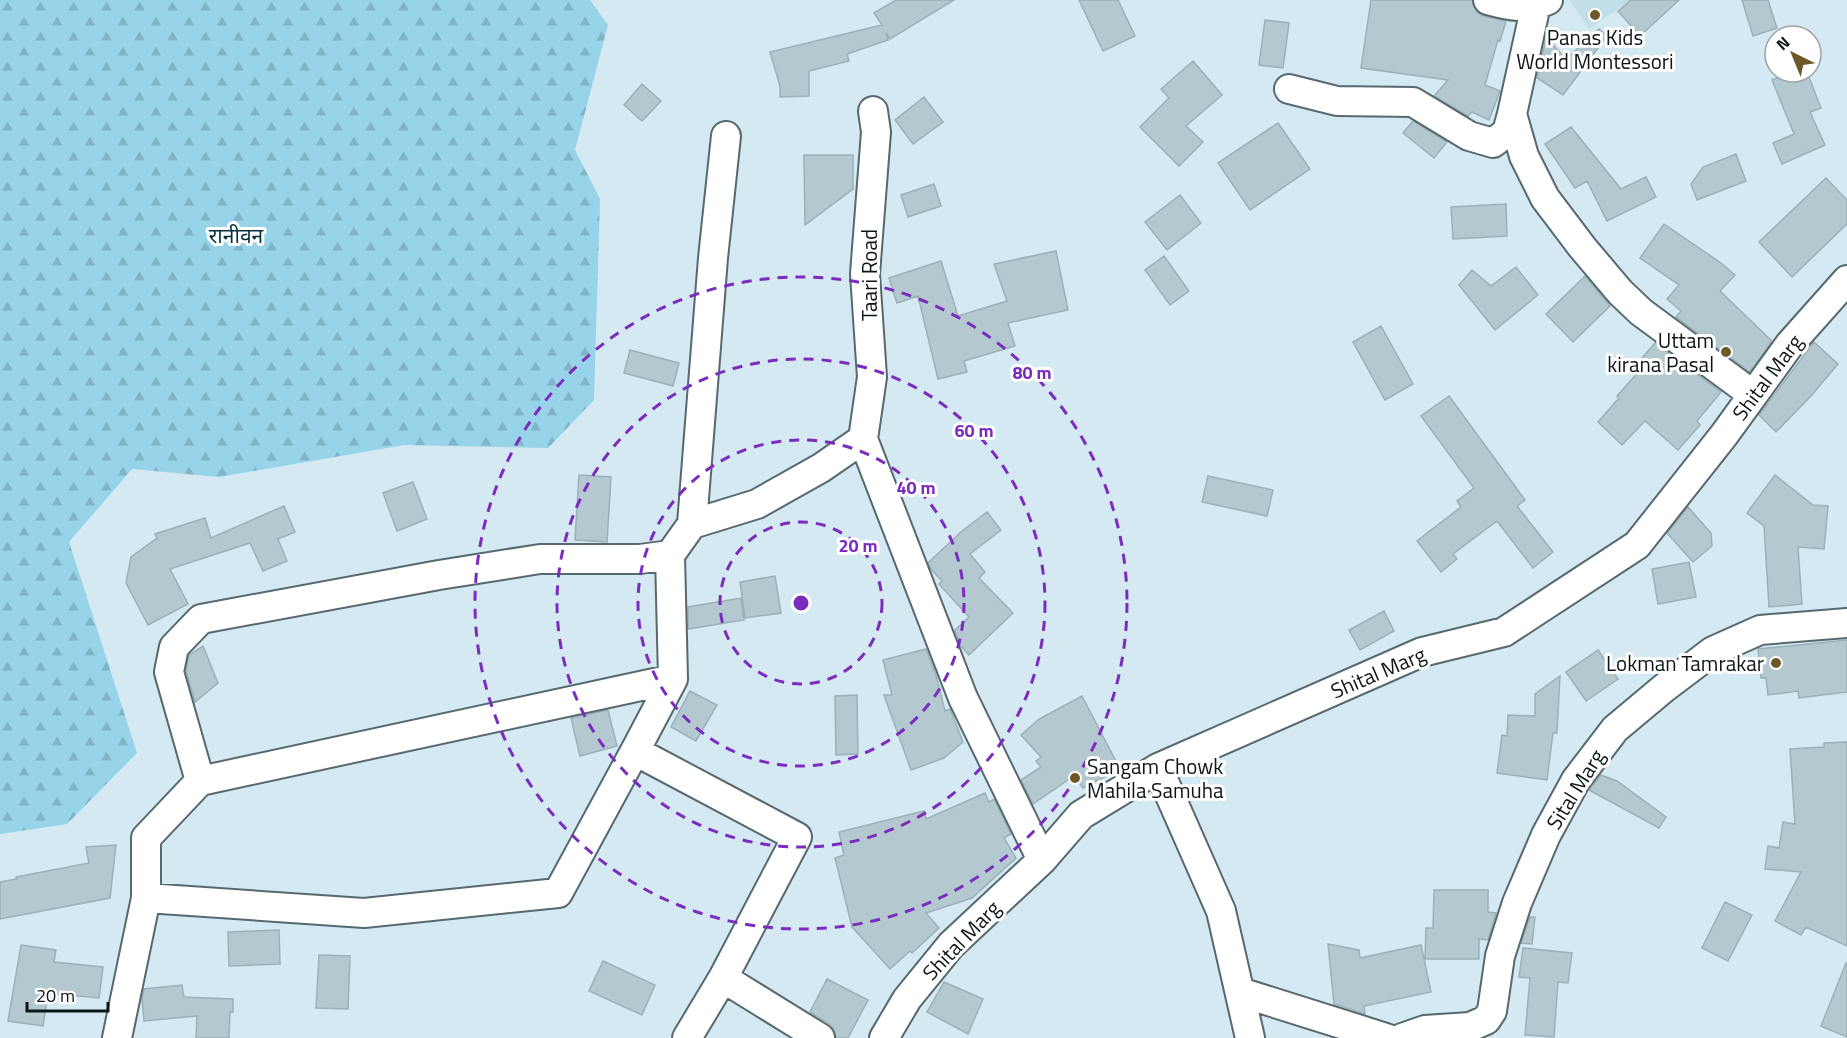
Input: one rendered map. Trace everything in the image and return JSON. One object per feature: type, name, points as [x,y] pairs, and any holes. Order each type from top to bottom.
[{"type":"street","points":[[1289,89],[1337,101],[1413,102],[1469,136],[1493,142],[1507,132],[1540,2],[1511,7],[1488,0]]},
{"type":"street","name":"Taari Road","points":[[863,439],[872,377],[865,274],[876,132],[873,111]]},
{"type":"street","points":[[1512,114],[1524,156],[1545,198],[1620,292],[1641,312],[1752,394]]},
{"type":"street","points":[[146,898],[364,913],[558,893],[673,680],[670,555],[692,524],[713,258],[726,136]]},
{"type":"street","name":"Shital Marg","points":[[884,1038],[906,999],[951,945],[1042,860],[1081,815],[1158,768],[1422,652],[1504,632],[1637,545],[1724,435],[1790,344],[1847,280]]},
{"type":"street","points":[[692,524],[757,504],[821,468],[863,439],[963,698],[1042,860]]},
{"type":"street","points":[[200,782],[169,672],[174,647],[201,619],[417,579],[540,560],[640,560],[670,555]]},
{"type":"street","name":"Sital Marg","points":[[1402,1038],[1425,1030],[1470,1027],[1486,1020],[1492,1011],[1500,956],[1517,903],[1546,835],[1576,780],[1615,729],[1713,651],[1760,630],[1847,623]]},
{"type":"street","points":[[117,1038],[146,898],[146,838],[200,782],[673,680]]},
{"type":"street","points":[[634,751],[797,837],[723,978],[687,1038]]},
{"type":"street","points":[[1158,768],[1221,911],[1250,1038]]},
{"type":"street","points":[[723,978],[820,1038]]},
{"type":"street","points":[[1240,992],[1386,1038]]},
{"type":"shaded area","name":"Panas Kids World Montessori","points":[[1570,0],[1631,0],[1589,29]]},
{"type":"green space","name":"रानीवन","points":[[0,0],[590,0],[608,25],[575,150],[600,199],[594,400],[548,448],[404,445],[219,477],[132,469],[69,542],[137,753],[67,824],[0,834]]},
{"type":"building","points":[[896,0],[954,0],[890,39],[886,33],[888,40],[847,54],[849,61],[809,71],[809,96],[780,97],[780,86],[770,52],[882,25],[874,13]]},
{"type":"building","points":[[1079,0],[1118,0],[1135,36],[1103,51]]},
{"type":"building","points":[[1371,0],[1472,0],[1477,12],[1506,21],[1485,85],[1500,91],[1489,120],[1472,112],[1468,116],[1434,96],[1448,80],[1361,68]]},
{"type":"building","points":[[1631,0],[1679,0],[1640,36],[1618,11]]},
{"type":"building","points":[[1742,0],[1768,0],[1776,24],[1763,24],[1763,33],[1753,36]]},
{"type":"building","points":[[1265,20],[1289,23],[1283,68],[1259,65]]},
{"type":"building","points":[[1599,29],[1607,36],[1563,95],[1537,78],[1546,37],[1566,59]]},
{"type":"building","points":[[1193,61],[1222,95],[1186,126],[1203,142],[1179,166],[1140,127],[1169,98],[1161,89]]},
{"type":"building","points":[[642,84],[661,101],[642,121],[624,105]]},
{"type":"building","points":[[1774,84],[1812,84],[1821,108],[1810,112],[1825,145],[1782,164],[1773,143],[1794,134]]},
{"type":"building","points":[[924,97],[943,122],[913,144],[895,120]]},
{"type":"building","points":[[1413,121],[1447,142],[1434,158],[1403,133]]},
{"type":"building","points":[[1278,123],[1310,169],[1250,210],[1218,163]]},
{"type":"building","points":[[1571,127],[1621,189],[1646,177],[1656,197],[1607,221],[1587,181],[1575,188],[1545,144]]},
{"type":"building","points":[[1736,154],[1746,181],[1697,200],[1691,184],[1703,167]]},
{"type":"building","points":[[804,155],[853,155],[853,189],[805,225]]},
{"type":"building","points":[[1826,178],[1847,200],[1847,224],[1792,277],[1759,242]]},
{"type":"building","points":[[934,184],[941,206],[908,217],[901,195]]},
{"type":"building","points":[[1180,195],[1201,223],[1167,250],[1145,222]]},
{"type":"building","points":[[1506,204],[1507,236],[1453,239],[1451,207]]},
{"type":"building","points":[[1664,224],[1735,275],[1720,291],[1772,341],[1750,372],[1676,317],[1681,311],[1667,299],[1679,285],[1640,258]]},
{"type":"building","points":[[1056,251],[1068,310],[1008,323],[1015,346],[964,361],[967,372],[938,379],[918,296],[897,303],[889,278],[941,261],[958,316],[1007,301],[994,264]]},
{"type":"building","points":[[1164,256],[1189,291],[1170,305],[1145,270]]},
{"type":"building","points":[[1516,267],[1538,295],[1495,330],[1459,285],[1472,270],[1491,286]]},
{"type":"building","points":[[1585,276],[1610,306],[1573,342],[1546,314]]},
{"type":"building","points":[[1381,326],[1413,384],[1385,400],[1353,342]]},
{"type":"building","points":[[1814,342],[1838,364],[1776,432],[1759,415]]},
{"type":"building","points":[[1655,343],[1721,392],[1697,421],[1700,425],[1678,450],[1645,421],[1622,445],[1598,422],[1641,369],[1636,365]]},
{"type":"building","points":[[630,350],[679,363],[673,386],[624,373]]},
{"type":"building","points":[[1449,396],[1525,500],[1517,506],[1553,552],[1533,568],[1497,521],[1453,554],[1457,559],[1441,572],[1417,541],[1461,507],[1457,501],[1474,488],[1421,416]]},
{"type":"building","points":[[579,475],[611,477],[607,542],[575,540]]},
{"type":"building","points":[[1775,475],[1813,505],[1828,506],[1824,549],[1798,547],[1802,604],[1769,607],[1764,526],[1747,513]]},
{"type":"building","points":[[1208,476],[1273,490],[1267,516],[1202,502]]},
{"type":"building","points":[[413,482],[427,519],[397,531],[383,493]]},
{"type":"building","points":[[284,506],[295,532],[278,539],[287,561],[263,571],[250,543],[170,569],[188,604],[148,625],[126,583],[131,557],[157,538],[155,534],[205,518],[211,538]]},
{"type":"building","points":[[1688,507],[1711,533],[1712,546],[1693,562],[1667,533]]},
{"type":"building","points":[[987,512],[1001,530],[970,554],[985,572],[979,578],[1013,613],[969,655],[960,645],[955,630],[969,617],[939,584],[942,581],[928,563],[962,531]]},
{"type":"building","points":[[1689,562],[1696,597],[1658,604],[1652,569]]},
{"type":"building","points":[[775,576],[781,613],[745,618],[740,582]]},
{"type":"building","points":[[741,598],[744,620],[688,629],[688,607]]},
{"type":"building","points":[[1384,611],[1394,631],[1360,650],[1349,630]]},
{"type":"building","points":[[1847,640],[1847,692],[1799,698],[1798,691],[1768,695],[1766,678],[1761,678],[1758,649]]},
{"type":"building","points":[[203,646],[218,683],[195,702],[186,671],[189,655]]},
{"type":"building","points":[[926,649],[936,675],[945,711],[950,709],[963,742],[944,758],[911,770],[884,695],[892,695],[883,660]]},
{"type":"building","points":[[1598,650],[1618,679],[1586,701],[1566,672]]},
{"type":"building","points":[[1560,676],[1557,733],[1553,733],[1547,780],[1497,773],[1502,735],[1507,736],[1508,715],[1535,716],[1535,694]]},
{"type":"building","points":[[690,691],[717,705],[696,741],[671,727]]},
{"type":"building","points":[[857,695],[858,754],[836,755],[835,696]]},
{"type":"building","points":[[1082,696],[1120,769],[1083,788],[1074,776],[1033,804],[1021,780],[1041,767],[1036,761],[1041,757],[1021,735],[1039,719]]},
{"type":"building","points":[[608,710],[617,746],[580,756],[571,718]]},
{"type":"building","points":[[1847,742],[1847,946],[1806,927],[1801,935],[1775,921],[1801,872],[1765,869],[1768,846],[1779,848],[1783,822],[1795,824],[1790,749],[1824,747],[1824,743]]},
{"type":"building","points":[[1601,775],[1617,781],[1666,817],[1659,828],[1589,790]]},
{"type":"building","points":[[985,793],[989,802],[994,799],[1011,834],[1004,838],[1016,858],[972,898],[926,913],[939,928],[912,953],[910,951],[890,969],[852,927],[835,858],[844,855],[839,832],[924,811],[926,819]]},
{"type":"building","points":[[116,845],[110,898],[0,919],[0,882],[89,863],[86,847]]},
{"type":"building","points":[[1434,890],[1488,890],[1488,912],[1496,913],[1488,940],[1479,939],[1479,959],[1425,959],[1426,928],[1433,928]]},
{"type":"building","points":[[1725,902],[1752,915],[1728,961],[1702,948]]},
{"type":"building","points":[[1530,917],[1535,917],[1532,944],[1521,943]]},
{"type":"building","points":[[279,930],[280,964],[229,966],[228,932]]},
{"type":"building","points":[[1328,944],[1359,950],[1360,958],[1421,945],[1431,992],[1364,1006],[1365,1014],[1334,1004]]},
{"type":"building","points":[[21,945],[56,950],[54,962],[103,967],[99,998],[48,993],[43,1026],[8,1021]]},
{"type":"building","points":[[1523,948],[1572,953],[1568,983],[1558,982],[1554,1037],[1525,1035],[1530,978],[1519,977]]},
{"type":"building","points":[[319,955],[350,956],[348,1009],[316,1008]]},
{"type":"building","points":[[603,961],[655,985],[642,1015],[589,991]]},
{"type":"building","points":[[1847,963],[1847,1037],[1821,1026]]},
{"type":"building","points":[[827,979],[868,1000],[848,1038],[836,1038],[829,1024],[810,1012]]},
{"type":"building","points":[[944,982],[983,999],[968,1034],[927,1012]]},
{"type":"building","points":[[182,985],[184,997],[233,999],[229,1038],[196,1038],[197,1016],[144,1021],[142,998],[144,989]]},
{"type":"place","name":"Panas Kids World Montessori","points":[[1595,15]]},
{"type":"place","name":"Uttam kirana Pasal","points":[[1726,352]]},
{"type":"place","name":"Lokman Tamrakar","points":[[1776,663]]},
{"type":"place","name":"Sangam Chowk Mahila Samuha","points":[[1075,778]]}]
